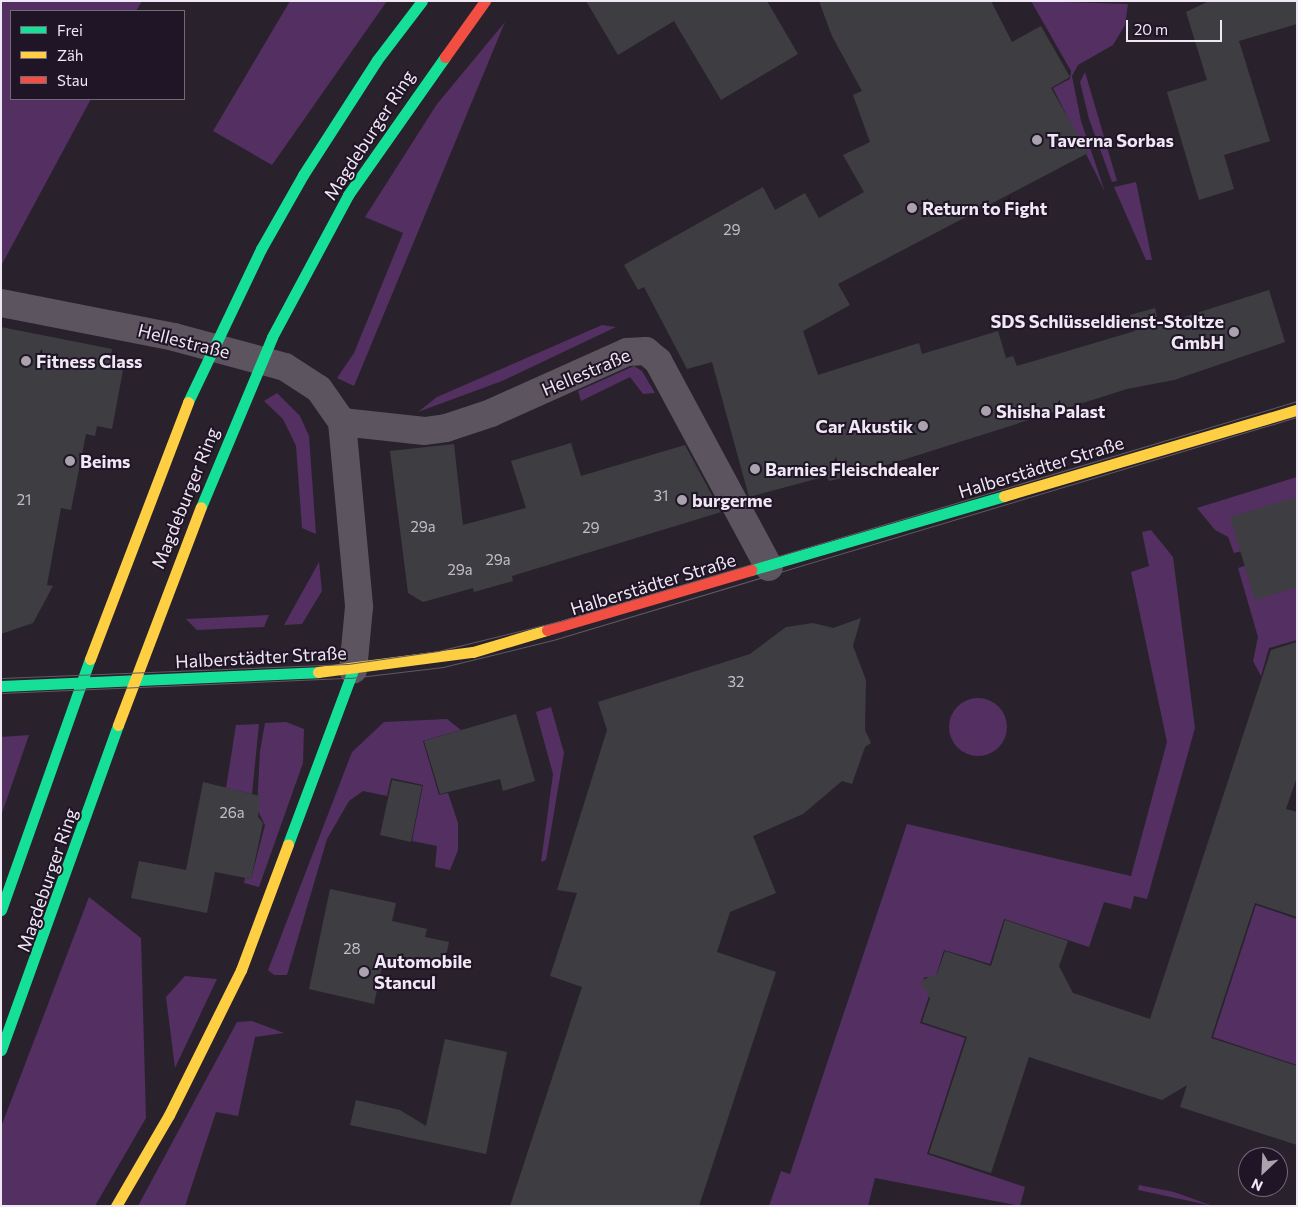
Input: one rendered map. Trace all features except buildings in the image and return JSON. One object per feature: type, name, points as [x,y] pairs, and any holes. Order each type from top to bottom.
[{"type":"main road","name":"Magdeburger Ring","points":[[1,910],[169,447],[224,324],[303,175],[372,68],[422,1]]},
{"type":"main road","name":"Magdeburger Ring","points":[[1,1050],[63,888],[219,458],[272,337],[348,195],[486,1]]},
{"type":"main road","name":"Halberstädter Straße","points":[[1,686],[353,670],[489,648],[770,567],[1297,410]]},
{"type":"main road","points":[[116,1206],[169,1115],[241,970],[353,670]]},
{"type":"street","name":"Hellestraße","points":[[1,303],[174,337],[284,367],[319,389],[342,422],[359,607],[353,670]]},
{"type":"street","name":"Hellestraße","points":[[342,422],[417,431],[446,428],[491,413],[627,352],[646,351],[658,361],[770,567]]},
{"type":"shaded area","points":[[1,1],[142,1],[137,10],[10,10],[10,100],[90,100],[1,266]]},
{"type":"shaded area","points":[[290,1],[387,1],[272,165],[213,131]]},
{"type":"shaded area","points":[[1031,1],[1128,4],[1125,25],[1113,45],[1078,65],[1072,76],[1081,121],[1105,192],[1053,88],[1070,79],[1071,71]]},
{"type":"shaded area","points":[[505,22],[354,386],[337,378],[354,353],[403,233],[365,217],[437,104]]},
{"type":"shaded area","points":[[1085,72],[1117,181],[1112,182],[1089,119],[1080,82]]},
{"type":"shaded area","points":[[1136,182],[1152,260],[1146,260],[1114,187]]},
{"type":"shaded area","points":[[602,325],[616,327],[502,381],[418,412],[437,397]]},
{"type":"shaded area","points":[[634,366],[642,371],[655,393],[643,394],[630,377],[581,401],[578,391]]},
{"type":"shaded area","points":[[277,393],[300,416],[309,436],[316,534],[302,528],[296,446],[283,419],[264,401]]},
{"type":"shaded area","points":[[1297,477],[1297,500],[1242,551],[1234,553],[1228,537],[1215,530],[1197,508]]},
{"type":"shaded area","points":[[1151,530],[1173,557],[1195,728],[1147,899],[1134,896],[1131,909],[1104,902],[1089,947],[1004,919],[990,964],[944,950],[935,979],[925,977],[921,983],[930,993],[920,1023],[965,1038],[927,1154],[1025,1187],[1020,1206],[875,1178],[868,1206],[769,1206],[781,1171],[790,1174],[907,824],[1131,876],[1167,742],[1131,572],[1149,566],[1142,532]]},
{"type":"shaded area","points":[[319,562],[322,591],[302,624],[284,625]]},
{"type":"shaded area","points":[[1247,565],[1297,584],[1297,640],[1269,648],[1261,676],[1253,661],[1258,637],[1238,568]]},
{"type":"shaded area","points":[[269,615],[264,627],[197,630],[186,619]]},
{"type":"shaded area","points":[[978,698],[989,700],[1002,711],[1007,727],[1005,738],[994,751],[978,756],[967,754],[954,743],[949,727],[951,716],[962,703]]},
{"type":"shaded area","points":[[551,707],[564,753],[546,860],[541,862],[553,774],[536,712]]},
{"type":"shaded area","points":[[447,719],[461,730],[423,741],[439,795],[448,793],[458,823],[458,850],[450,870],[435,867],[437,846],[412,841],[423,785],[391,778],[387,796],[363,791],[349,801],[327,839],[287,975],[274,975],[268,970],[352,752],[384,722]]},
{"type":"shaded area","points":[[286,722],[304,729],[303,763],[259,887],[244,883],[245,878],[251,879],[265,825],[257,809],[260,751],[265,723]]},
{"type":"shaded area","points":[[259,724],[252,794],[226,788],[236,725]]},
{"type":"shaded area","points":[[29,735],[1,816],[1,737]]},
{"type":"shaded area","points":[[89,897],[141,938],[146,1118],[95,1206],[1,1206],[1,1127]]},
{"type":"shaded area","points":[[1256,905],[1297,919],[1297,1065],[1213,1037]]},
{"type":"shaded area","points":[[185,976],[217,979],[175,1068],[166,997]]},
{"type":"shaded area","points":[[252,1021],[284,1033],[255,1037],[238,1116],[216,1112],[185,1206],[138,1206],[237,1022]]},
{"type":"shaded area","points":[[1139,1185],[1174,1192],[1213,1206],[1138,1190]]},
{"type":"tram line","points":[[1,678],[348,664],[438,651],[564,620],[1297,401]]},
{"type":"tram line","points":[[1,693],[350,678],[443,667],[553,640],[1297,417]]},
{"type":"traffic: fast","points":[[188,402],[261,249],[303,175],[377,60],[422,1]]},
{"type":"traffic: fast","points":[[201,507],[272,337],[348,195],[445,57]]},
{"type":"traffic: fast","points":[[751,570],[1004,496]]},
{"type":"traffic: fast","points":[[1,910],[90,659]]},
{"type":"traffic: fast","points":[[288,844],[353,670]]},
{"type":"traffic: fast","points":[[1,686],[318,672]]},
{"type":"traffic: fast","points":[[1,1050],[118,725]]},
{"type":"traffic: slow","points":[[90,659],[188,402]]},
{"type":"traffic: slow","points":[[1004,496],[1297,410]]},
{"type":"traffic: slow","points":[[118,725],[201,507]]},
{"type":"traffic: slow","points":[[318,672],[473,652],[547,630]]},
{"type":"traffic: slow","points":[[116,1206],[169,1115],[241,970],[288,844]]},
{"type":"traffic: jam","points":[[445,57],[485,1]]},
{"type":"traffic: jam","points":[[547,630],[751,570]]},
{"type":"place","name":"Taverna Sorbas","points":[[1037,140]]},
{"type":"place","name":"Return to Fight","points":[[912,208]]},
{"type":"place","name":"SDS Schlüsseldienst-Stoltze GmbH","points":[[1234,332]]},
{"type":"place","name":"Fitness Class","points":[[26,361]]},
{"type":"place","name":"Shisha Palast","points":[[986,411]]},
{"type":"place","name":"Car Akustik","points":[[923,426]]},
{"type":"place","name":"Beims","points":[[70,461]]},
{"type":"place","name":"Barnies Fleischdealer","points":[[755,469]]},
{"type":"place","name":"burgerme","points":[[682,500]]},
{"type":"place","name":"Automobile Stancul","points":[[364,972]]}]
